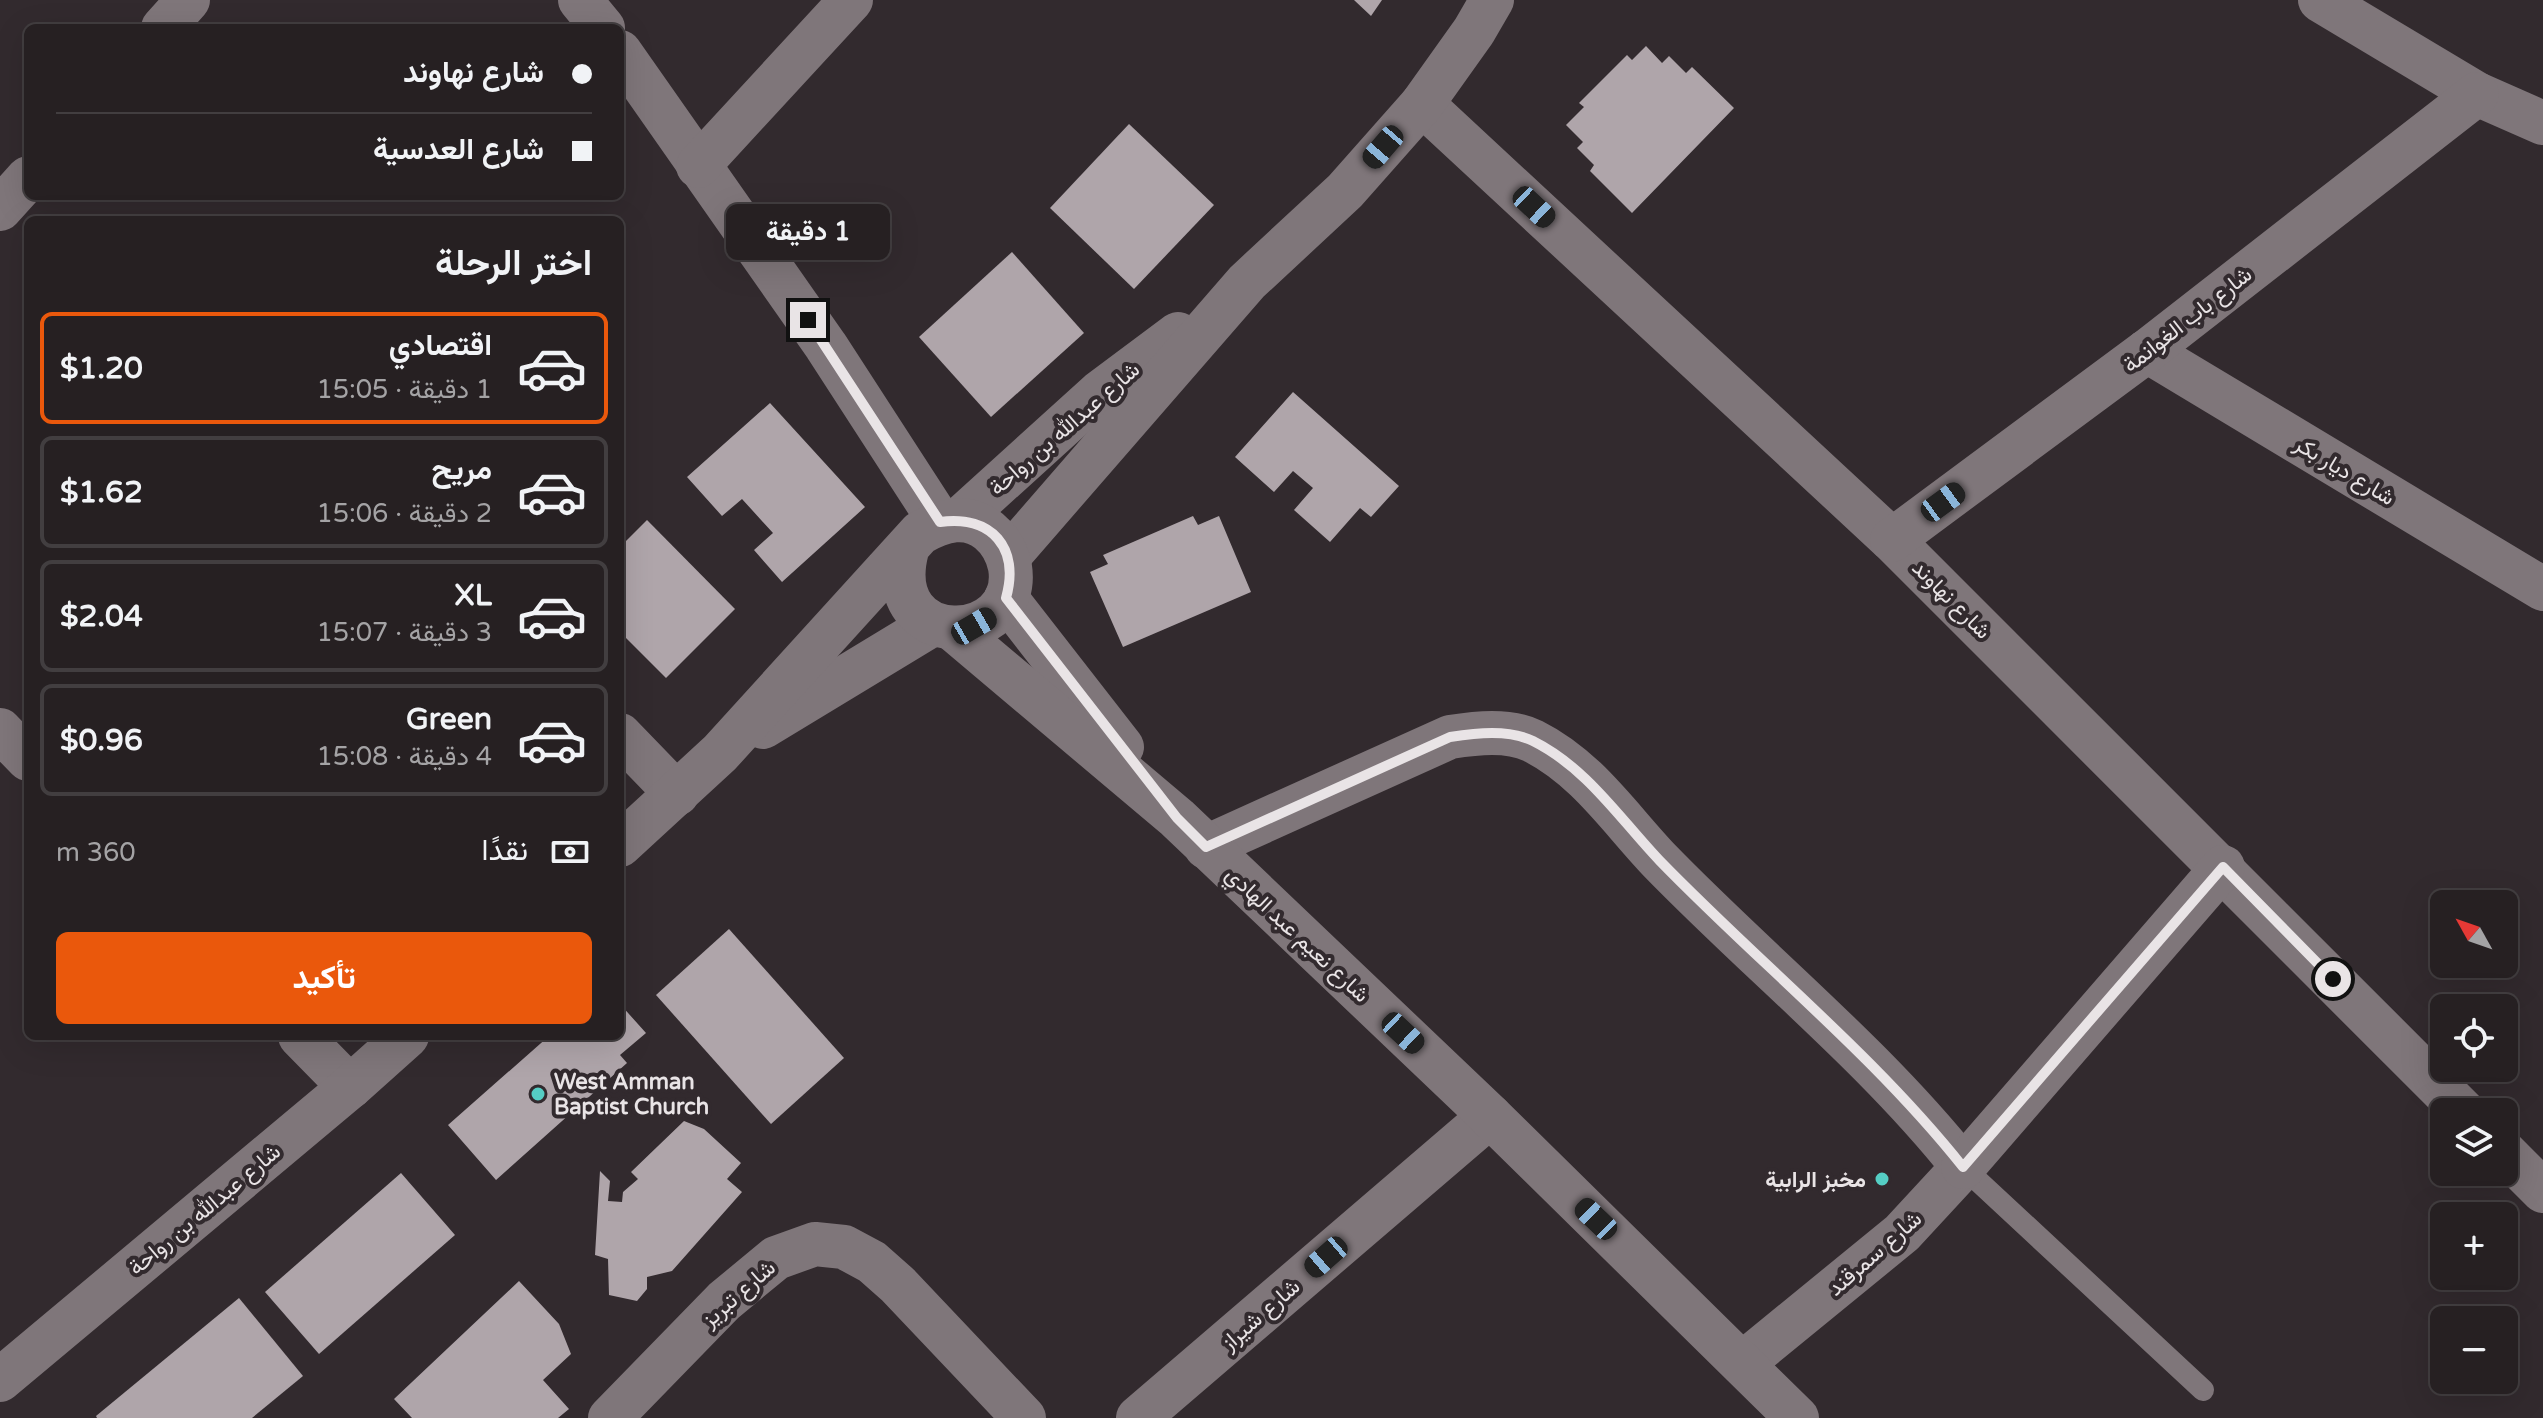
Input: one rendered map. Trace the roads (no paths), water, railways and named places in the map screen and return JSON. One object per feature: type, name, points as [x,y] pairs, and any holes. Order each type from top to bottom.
[{"type":"street","points":[[167,24],[188,0]]},
{"type":"street","points":[[580,0],[600,24]]},
{"type":"street","points":[[698,166],[851,0]]},
{"type":"street","name":"شارع عبدالله بن رواحة","points":[[950,521],[1099,393],[1247,282],[1345,191],[1422,104],[1492,0]]},
{"type":"street","points":[[2320,0],[2477,94],[2543,123]]},
{"type":"street","points":[[624,58],[950,521]]},
{"type":"street","name":"شارع باب الغوانمة","points":[[1892,540],[2147,351],[2477,94]]},
{"type":"street","name":"شارع نهاوند","points":[[1422,104],[1892,540],[2223,867],[2450,1098]]},
{"type":"street","points":[[0,209],[24,182]]},
{"type":"street","name":"شارع عبدالله بن رواحة","points":[[1007,577],[1247,282]]},
{"type":"street","name":"شارع ديار بكر","points":[[2147,351],[2543,589]]},
{"type":"street","points":[[624,841],[720,753],[920,533],[950,521],[981,525],[998,538],[1007,577],[993,615],[974,626],[943,627],[720,753]]},
{"type":"street","points":[[907,550],[901,571],[904,593],[915,612],[943,627]]},
{"type":"street","name":"شارع نعيم عبد الهادي","points":[[1007,577],[1192,832]]},
{"type":"street","name":"شارع نعيم عبد الهادي","points":[[943,627],[1192,832],[1490,1116],[1797,1418]]},
{"type":"street","points":[[0,730],[24,755]]},
{"type":"street","points":[[1192,832],[1450,737],[1487,732],[1530,739],[1569,763],[1659,860],[1921,1115],[1963,1167]]},
{"type":"street","points":[[624,739],[677,794]]},
{"type":"street","name":"شارع سمرقند","points":[[1743,1363],[1902,1233],[2223,867]]},
{"type":"street","points":[[304,1040],[350,1087]]},
{"type":"street","name":"شارع عبدالله بن رواحة","points":[[0,1380],[403,1040]]},
{"type":"street","name":"شارع شيراز","points":[[1138,1418],[1490,1116]]},
{"type":"street","points":[[2518,1166],[2543,1191]]},
{"type":"street","name":"شارع تبريز","points":[[610,1418],[724,1301],[776,1258],[815,1244],[844,1247],[881,1270],[1024,1418]]},
{"type":"lane","points":[[1963,1167],[2203,1390]]},
{"type":"place","name":"West Amman Baptist Church","points":[[538,1094]]},
{"type":"place","name":"مخبز الرابية","points":[[1882,1179]]}]
